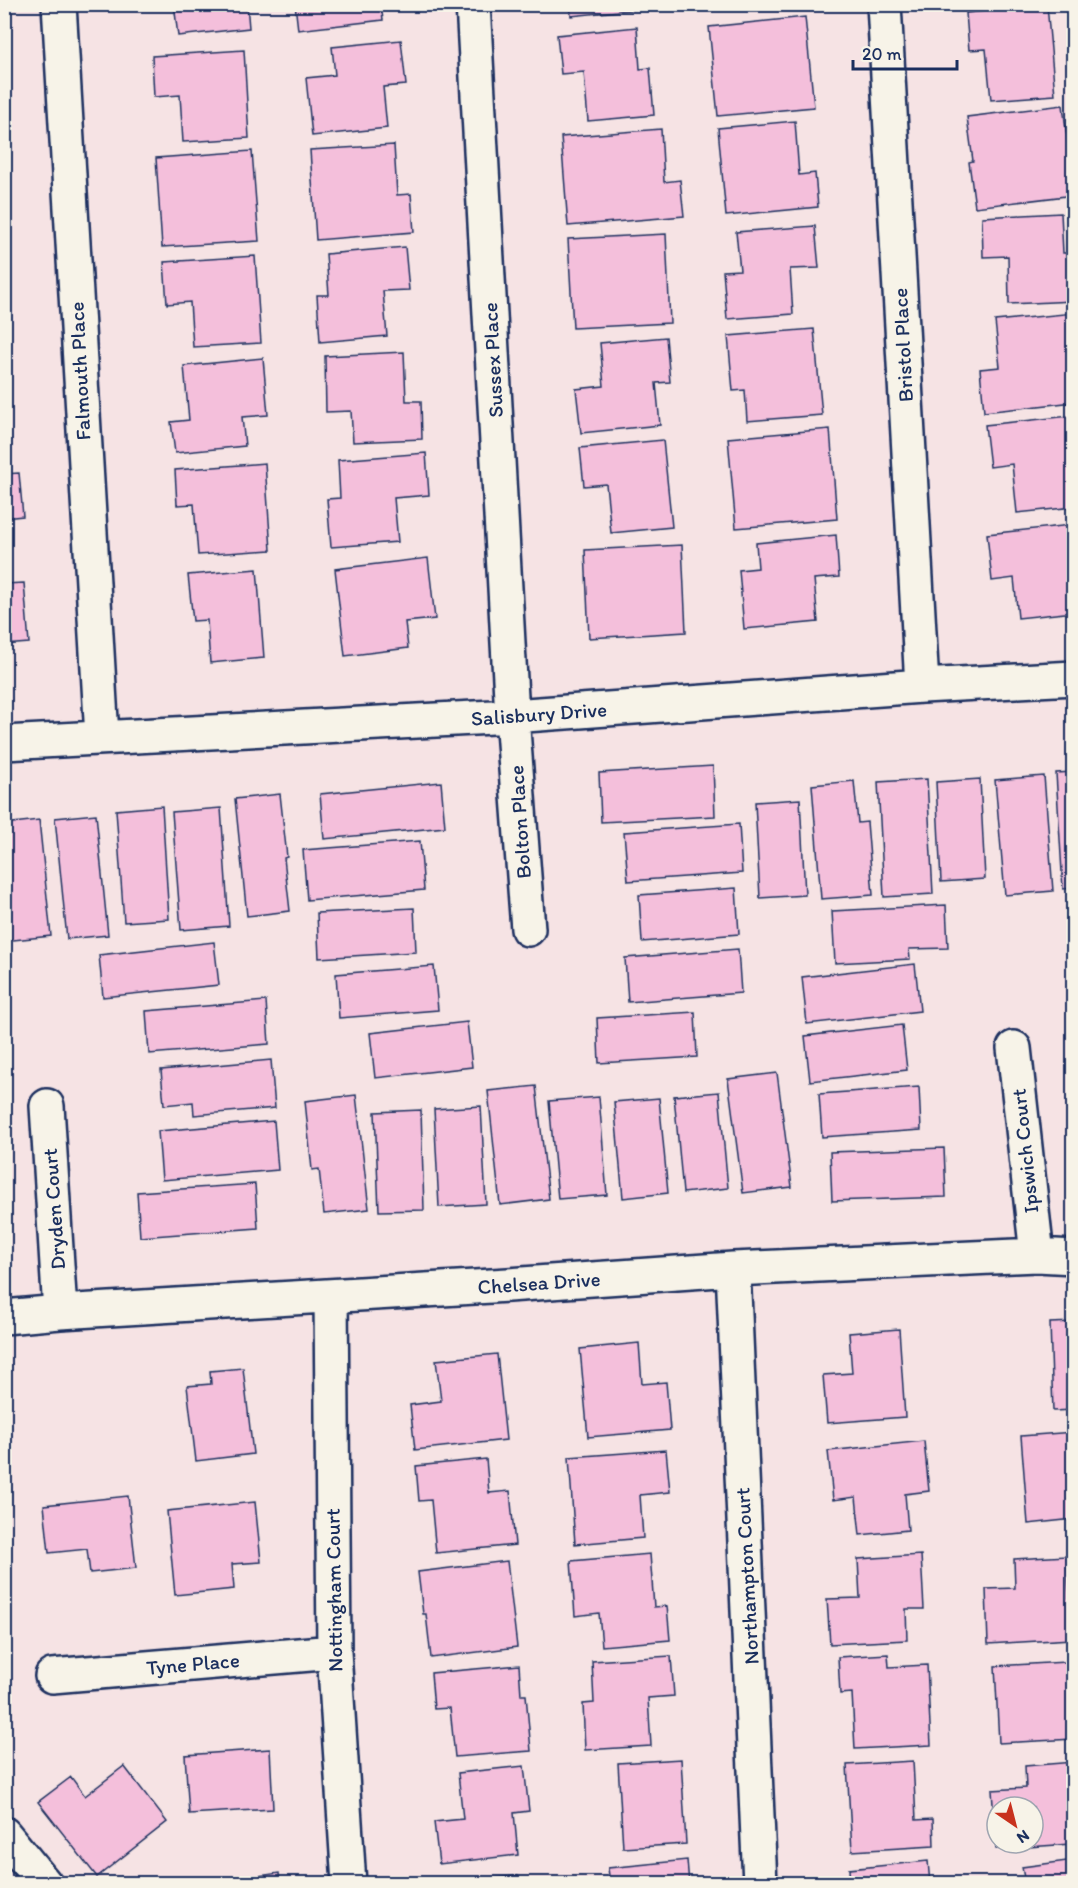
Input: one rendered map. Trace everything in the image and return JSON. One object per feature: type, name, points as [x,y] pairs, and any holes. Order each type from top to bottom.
[{"type":"street","name":"Falmouth Place","points":[[59,4],[102,737]]},
{"type":"street","name":"Sussex Place","points":[[473,4],[512,716]]},
{"type":"street","name":"Bristol Place","points":[[884,4],[922,686]]},
{"type":"street","name":"Salisbury Drive","points":[[4,742],[512,716],[922,686],[1074,678]]},
{"type":"street","name":"Bolton Place","points":[[512,716],[528,929]]},
{"type":"street","name":"Ipswich Court","points":[[1014,1048],[1037,1255]]},
{"type":"street","name":"Dryden Court","points":[[47,1106],[60,1312]]},
{"type":"street","name":"Chelsea Drive","points":[[4,1317],[734,1269],[1037,1255],[1074,1257]]},
{"type":"street","name":"Northampton Court","points":[[734,1269],[760,1884]]},
{"type":"street","name":"Nottingham Court","points":[[331,1296],[334,1652],[350,1884]]},
{"type":"street","name":"Tyne Place","points":[[52,1676],[334,1652]]},
{"type":"street","points":[[4,1834],[45,1884]]},
{"type":"building","points":[[174,4],[247,4],[249,28],[178,36]]},
{"type":"building","points":[[295,4],[381,4],[383,20],[298,30]]},
{"type":"building","points":[[570,4],[647,4],[648,8],[571,16]]},
{"type":"building","points":[[1047,5],[1055,95],[991,100],[986,49],[969,50],[966,13]]},
{"type":"building","points":[[805,17],[814,107],[718,116],[709,27]]},
{"type":"building","points":[[637,27],[640,69],[650,68],[654,115],[588,121],[584,72],[561,74],[557,35]]},
{"type":"building","points":[[401,40],[406,85],[383,87],[387,128],[312,136],[306,78],[335,75],[332,47]]},
{"type":"building","points":[[244,50],[249,138],[183,142],[180,95],[154,97],[152,56]]},
{"type":"building","points":[[1063,105],[1074,195],[975,207],[969,162],[973,161],[967,117]]},
{"type":"building","points":[[795,121],[799,175],[815,173],[818,207],[726,216],[718,128]]},
{"type":"building","points":[[661,129],[664,182],[680,180],[684,216],[568,226],[561,137]]},
{"type":"building","points":[[394,145],[397,195],[411,194],[414,232],[316,240],[310,150]]},
{"type":"building","points":[[252,151],[259,241],[162,247],[156,158]]},
{"type":"building","points":[[1061,213],[1063,253],[1074,253],[1074,301],[1009,304],[1008,256],[983,257],[982,217]]},
{"type":"building","points":[[815,226],[819,268],[790,269],[793,314],[727,319],[723,271],[740,270],[736,232]]},
{"type":"building","points":[[666,234],[670,323],[573,328],[568,239]]},
{"type":"building","points":[[405,247],[409,290],[383,291],[387,336],[320,342],[317,295],[329,295],[326,254]]},
{"type":"building","points":[[255,256],[261,343],[193,347],[190,302],[167,304],[164,262]]},
{"type":"building","points":[[4,268],[9,309],[4,310]]},
{"type":"building","points":[[1074,313],[1074,402],[984,412],[980,369],[1000,367],[995,321]]},
{"type":"building","points":[[814,329],[822,415],[747,421],[745,390],[733,391],[728,336]]},
{"type":"building","points":[[666,337],[670,382],[656,383],[660,425],[581,433],[576,389],[604,386],[600,343]]},
{"type":"building","points":[[404,352],[406,401],[421,401],[422,439],[353,442],[351,411],[326,412],[325,356]]},
{"type":"building","points":[[263,358],[268,415],[242,417],[245,446],[175,453],[171,422],[189,420],[184,366]]},
{"type":"building","points":[[1070,416],[1074,455],[1074,507],[1017,513],[1012,464],[990,467],[985,425]]},
{"type":"building","points":[[830,429],[837,519],[736,528],[728,438]]},
{"type":"building","points":[[663,440],[672,527],[611,533],[606,484],[584,486],[580,448]]},
{"type":"building","points":[[426,453],[429,495],[394,498],[398,542],[331,547],[327,499],[340,498],[338,460]]},
{"type":"building","points":[[265,463],[271,550],[198,555],[194,504],[177,505],[175,470]]},
{"type":"building","points":[[19,473],[23,516],[4,518],[4,474]]},
{"type":"building","points":[[1071,525],[1074,544],[1074,612],[1018,618],[1014,578],[992,581],[987,534]]},
{"type":"building","points":[[4,534],[7,564],[4,564]]},
{"type":"building","points":[[836,535],[839,577],[814,579],[818,622],[744,629],[739,570],[758,568],[756,543]]},
{"type":"building","points":[[682,545],[686,632],[589,638],[585,550]]},
{"type":"building","points":[[428,558],[435,619],[405,622],[408,648],[345,656],[335,569]]},
{"type":"building","points":[[257,569],[264,658],[210,663],[207,620],[193,621],[188,575]]},
{"type":"building","points":[[24,583],[29,643],[4,645],[4,584]]},
{"type":"building","points":[[713,766],[715,816],[601,822],[599,773]]},
{"type":"building","points":[[1074,772],[1074,888],[1063,889],[1056,773]]},
{"type":"building","points":[[1044,776],[1053,891],[1005,895],[995,780]]},
{"type":"building","points":[[927,779],[933,894],[884,897],[878,782]]},
{"type":"building","points":[[980,779],[985,879],[941,882],[936,782]]},
{"type":"building","points":[[854,781],[858,823],[867,822],[873,895],[821,899],[812,785]]},
{"type":"building","points":[[441,782],[445,827],[324,839],[320,794]]},
{"type":"building","points":[[280,794],[290,911],[247,916],[235,799]]},
{"type":"building","points":[[800,799],[805,895],[760,898],[755,802]]},
{"type":"building","points":[[162,806],[169,919],[124,922],[116,810]]},
{"type":"building","points":[[221,808],[229,926],[181,930],[172,812]]},
{"type":"building","points":[[96,814],[108,935],[67,939],[55,818]]},
{"type":"building","points":[[39,820],[51,936],[4,941],[4,824]]},
{"type":"building","points":[[739,824],[742,873],[628,881],[624,832]]},
{"type":"building","points":[[420,841],[424,890],[307,900],[303,850]]},
{"type":"building","points":[[736,888],[739,934],[642,942],[639,895]]},
{"type":"building","points":[[946,905],[948,948],[909,949],[910,959],[835,963],[832,911]]},
{"type":"building","points":[[414,908],[416,952],[319,958],[317,913]]},
{"type":"building","points":[[214,942],[219,985],[103,997],[99,955]]},
{"type":"building","points":[[738,949],[741,993],[628,1002],[625,958]]},
{"type":"building","points":[[915,964],[920,1011],[807,1024],[802,977]]},
{"type":"building","points":[[434,966],[438,1010],[339,1018],[336,974]]},
{"type":"building","points":[[266,1001],[269,1044],[149,1054],[146,1011]]},
{"type":"building","points":[[695,1012],[697,1057],[599,1063],[597,1018]]},
{"type":"building","points":[[467,1022],[472,1067],[375,1078],[370,1033]]},
{"type":"building","points":[[902,1025],[907,1070],[810,1081],[805,1036]]},
{"type":"building","points":[[271,1060],[275,1108],[194,1115],[193,1102],[164,1105],[161,1070]]},
{"type":"building","points":[[777,1073],[792,1187],[743,1193],[728,1079]]},
{"type":"building","points":[[536,1086],[549,1199],[500,1205],[488,1091]]},
{"type":"building","points":[[919,1087],[921,1130],[822,1137],[819,1094]]},
{"type":"building","points":[[719,1092],[728,1188],[683,1193],[674,1096]]},
{"type":"building","points":[[356,1095],[369,1209],[324,1214],[319,1169],[312,1170],[305,1101]]},
{"type":"building","points":[[599,1097],[607,1195],[558,1199],[549,1101]]},
{"type":"building","points":[[659,1098],[668,1193],[623,1198],[614,1102]]},
{"type":"building","points":[[481,1106],[486,1204],[439,1207],[434,1109]]},
{"type":"building","points":[[421,1110],[424,1210],[379,1211],[375,1112]]},
{"type":"building","points":[[274,1121],[278,1170],[162,1180],[158,1131]]},
{"type":"building","points":[[944,1148],[946,1197],[832,1201],[830,1152]]},
{"type":"building","points":[[255,1184],[258,1228],[140,1237],[137,1192]]},
{"type":"building","points":[[1074,1322],[1074,1410],[1053,1411],[1050,1323]]},
{"type":"building","points":[[899,1329],[905,1417],[827,1423],[823,1375],[852,1373],[849,1333]]},
{"type":"building","points":[[639,1343],[642,1384],[666,1382],[670,1430],[588,1437],[580,1349]]},
{"type":"building","points":[[497,1354],[506,1440],[415,1450],[410,1405],[441,1401],[436,1360]]},
{"type":"building","points":[[243,1368],[253,1454],[196,1461],[187,1386],[211,1384],[210,1371]]},
{"type":"building","points":[[1074,1432],[1074,1519],[1028,1524],[1021,1436]]},
{"type":"building","points":[[924,1441],[929,1491],[905,1494],[908,1530],[860,1535],[856,1497],[833,1500],[828,1451]]},
{"type":"building","points":[[666,1450],[670,1492],[640,1495],[643,1538],[575,1544],[569,1457]]},
{"type":"building","points":[[486,1459],[489,1493],[510,1491],[515,1545],[436,1553],[431,1500],[419,1501],[416,1466]]},
{"type":"building","points":[[128,1496],[136,1568],[90,1573],[87,1549],[49,1553],[44,1505]]},
{"type":"building","points":[[255,1502],[261,1562],[232,1564],[234,1589],[175,1595],[167,1511]]},
{"type":"building","points":[[650,1554],[654,1607],[667,1606],[670,1640],[602,1646],[599,1613],[575,1616],[571,1561]]},
{"type":"building","points":[[921,1555],[924,1609],[906,1609],[907,1640],[830,1644],[827,1599],[860,1598],[858,1559]]},
{"type":"building","points":[[1067,1556],[1071,1639],[988,1644],[986,1589],[1015,1588],[1014,1559]]},
{"type":"building","points":[[507,1561],[517,1647],[431,1658],[418,1572]]},
{"type":"building","points":[[888,1654],[889,1667],[927,1665],[931,1745],[855,1749],[852,1693],[840,1694],[838,1657]]},
{"type":"building","points":[[671,1656],[674,1696],[648,1698],[651,1746],[585,1750],[583,1704],[594,1703],[592,1661]]},
{"type":"building","points":[[1066,1662],[1068,1687],[1074,1687],[1074,1739],[999,1743],[995,1666]]},
{"type":"building","points":[[519,1665],[521,1695],[526,1695],[531,1751],[455,1757],[450,1708],[434,1709],[431,1673]]},
{"type":"building","points":[[270,1749],[273,1809],[189,1814],[185,1755]]},
{"type":"building","points":[[681,1759],[686,1844],[623,1848],[618,1763]]},
{"type":"building","points":[[913,1761],[916,1820],[933,1819],[934,1846],[852,1851],[847,1765]]},
{"type":"building","points":[[1074,1762],[1074,1803],[1069,1803],[1071,1844],[1045,1846],[1045,1795],[992,1795],[992,1790],[1026,1788],[1025,1766]]},
{"type":"building","points":[[124,1766],[167,1822],[97,1877],[38,1802],[71,1777],[85,1796]]},
{"type":"building","points":[[524,1766],[529,1811],[514,1813],[518,1855],[439,1864],[434,1822],[463,1819],[458,1773]]},
{"type":"building","points":[[687,1860],[689,1884],[610,1884],[608,1868]]},
{"type":"building","points":[[1074,1860],[1074,1884],[1025,1884],[1022,1867]]},
{"type":"building","points":[[928,1861],[930,1884],[850,1884],[849,1869]]},
{"type":"building","points":[[279,1873],[280,1884],[217,1884],[217,1882]]},
{"type":"building","points":[[518,1876],[518,1884],[451,1884],[451,1881]]}]
